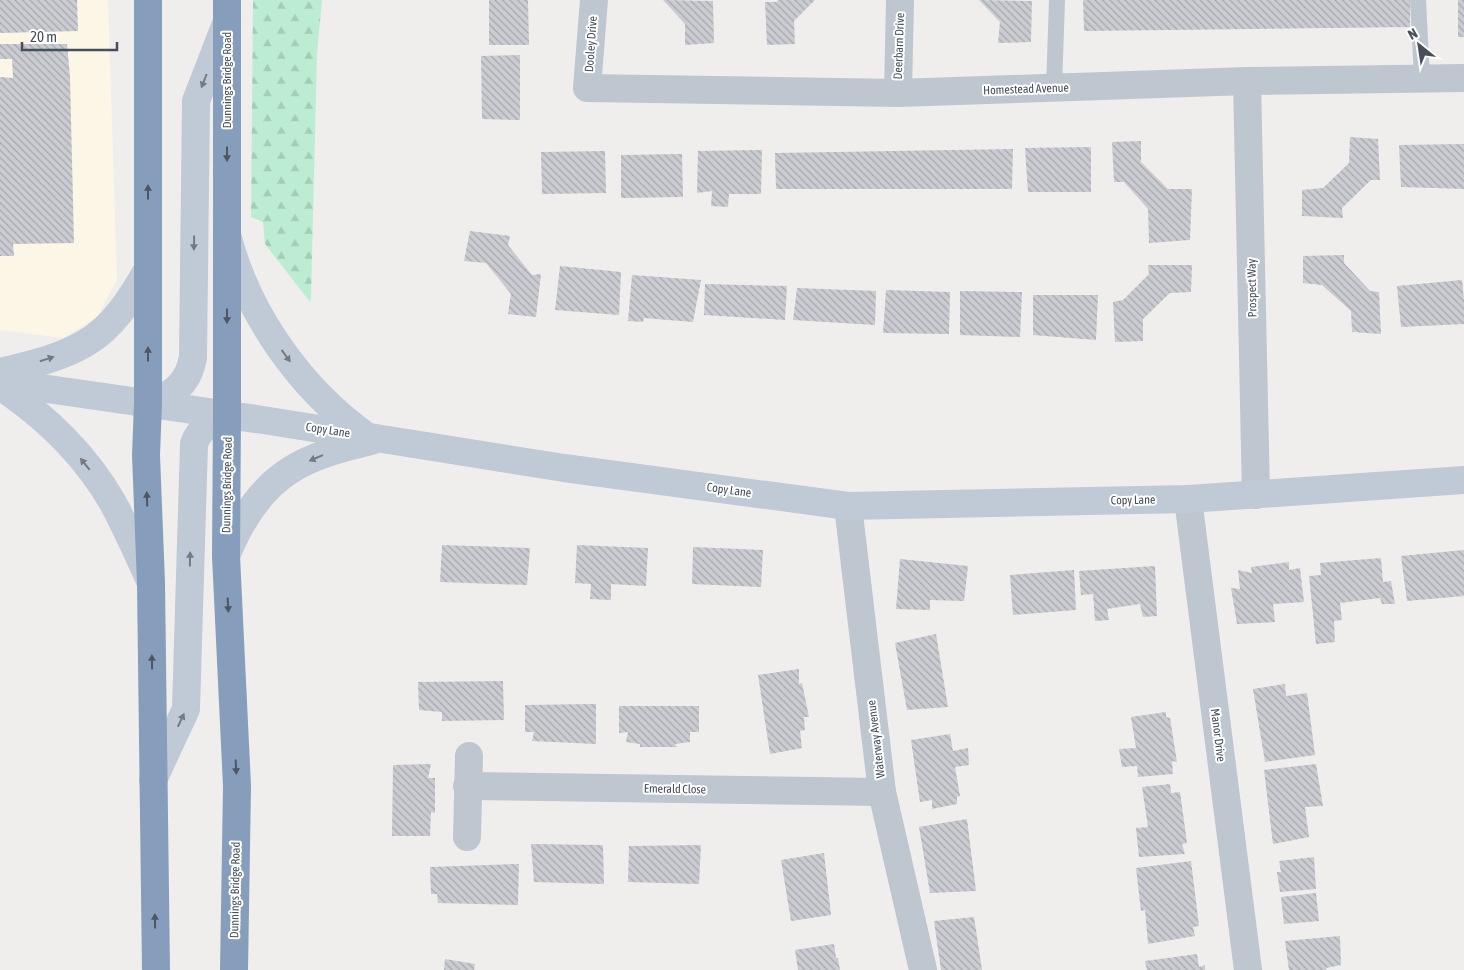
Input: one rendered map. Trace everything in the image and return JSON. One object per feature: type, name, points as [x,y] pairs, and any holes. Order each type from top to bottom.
[{"type":"highway","points":[[148,0],[148,403],[146,455],[150,583],[156,970]]},
{"type":"highway","name":"Dunnings Bridge Road","points":[[227,10],[226,556],[237,786],[234,970]]},
{"type":"main road","points":[[148,403],[171,394],[188,377],[191,367],[193,357],[196,101],[227,10]]},
{"type":"main road","points":[[228,234],[231,250],[248,292],[278,346],[314,391],[349,424],[373,437]]},
{"type":"main road","points":[[0,372],[58,356],[85,344],[110,323],[126,304],[148,269]]},
{"type":"main road","points":[[0,384],[42,418],[63,438],[97,480],[112,502],[128,532],[150,583]]},
{"type":"main road","name":"Copy Lane","points":[[0,384],[148,403],[564,468],[848,506],[1188,499],[1464,480]]},
{"type":"main road","points":[[153,780],[186,709],[194,444],[196,438],[206,427],[220,417],[227,415]]},
{"type":"main road","points":[[226,556],[248,512],[288,472],[325,454],[373,437]]},
{"type":"street","name":"Dooley Drive","points":[[588,88],[594,0]]},
{"type":"street","name":"Deerbarn Drive","points":[[898,93],[900,0]]},
{"type":"street","name":"Homestead Avenue","points":[[588,88],[898,93],[1247,81],[1464,78]]},
{"type":"street","name":"Prospect Way","points":[[1247,81],[1256,495]]},
{"type":"street","name":"Manor Drive","points":[[1188,499],[1248,970]]},
{"type":"street","name":"Waterway Avenue","points":[[848,506],[882,792],[923,970]]},
{"type":"street","points":[[467,838],[469,756]]},
{"type":"street","name":"Emerald Close","points":[[468,786],[882,792]]},
{"type":"lane","points":[[1054,88],[1057,0]]},
{"type":"lane","points":[[1418,0],[1422,78]]},
{"type":"shaded area","points":[[0,0],[108,0],[117,280],[97,317],[63,338],[0,330]]},
{"type":"green space","points":[[253,0],[322,0],[317,54],[310,302],[265,244],[263,222],[251,217]]},
{"type":"building","points":[[0,0],[77,0],[78,31],[0,33]]},
{"type":"building","points":[[489,0],[528,0],[529,45],[489,45]]},
{"type":"building","points":[[663,0],[713,1],[714,43],[685,45],[685,24]]},
{"type":"building","points":[[778,0],[815,0],[794,21],[795,44],[767,45],[765,2],[777,2]]},
{"type":"building","points":[[979,0],[1032,1],[1031,42],[998,43],[1000,22]]},
{"type":"building","points":[[1083,0],[1410,0],[1410,27],[1084,31]]},
{"type":"building","points":[[1458,0],[1464,0],[1464,37],[1458,37]]},
{"type":"building","points":[[0,44],[67,44],[70,77],[74,243],[13,244],[14,256],[0,256],[0,77],[13,78],[12,59],[0,59]]},
{"type":"building","points":[[520,55],[520,120],[482,119],[481,56]]},
{"type":"building","points":[[1350,137],[1378,139],[1380,180],[1371,180],[1342,208],[1343,218],[1302,216],[1302,190],[1323,188],[1349,163]]},
{"type":"building","points":[[1141,141],[1141,162],[1168,189],[1192,189],[1190,240],[1149,243],[1148,209],[1124,182],[1114,182],[1112,142]]},
{"type":"building","points":[[1464,144],[1464,189],[1401,187],[1399,145]]},
{"type":"building","points":[[1091,147],[1091,192],[1028,192],[1025,148]]},
{"type":"building","points":[[1013,149],[1012,189],[776,189],[775,153]]},
{"type":"building","points":[[762,150],[761,194],[729,194],[728,207],[711,206],[712,191],[697,193],[698,151]]},
{"type":"building","points":[[605,151],[606,193],[542,194],[541,152]]},
{"type":"building","points":[[682,154],[683,197],[621,198],[621,155]]},
{"type":"building","points":[[470,231],[510,236],[508,245],[532,275],[541,274],[536,317],[508,314],[511,294],[486,263],[464,261]]},
{"type":"building","points":[[1344,255],[1344,263],[1370,291],[1379,292],[1381,334],[1352,332],[1351,311],[1322,285],[1303,283],[1303,256]]},
{"type":"building","points":[[1148,265],[1192,265],[1191,292],[1170,293],[1143,319],[1143,341],[1115,342],[1113,302],[1123,300],[1149,274]]},
{"type":"building","points":[[560,266],[621,272],[619,315],[555,310]]},
{"type":"building","points":[[632,275],[701,280],[693,322],[644,318],[643,322],[628,321]]},
{"type":"building","points":[[1462,280],[1464,324],[1401,327],[1397,286]]},
{"type":"building","points":[[705,284],[787,286],[785,320],[704,315]]},
{"type":"building","points":[[797,288],[876,291],[875,325],[793,320]]},
{"type":"building","points":[[886,290],[950,292],[949,334],[883,333]]},
{"type":"building","points":[[960,291],[1022,292],[1020,337],[960,335]]},
{"type":"building","points":[[1033,295],[1098,295],[1096,340],[1033,335]]},
{"type":"building","points":[[442,545],[530,548],[527,585],[440,582]]},
{"type":"building","points":[[577,545],[648,548],[646,586],[611,584],[611,600],[590,599],[591,584],[575,583]]},
{"type":"building","points":[[693,547],[763,550],[761,587],[692,584]]},
{"type":"building","points":[[1464,550],[1464,596],[1407,601],[1401,556]]},
{"type":"building","points":[[1381,558],[1383,582],[1391,581],[1395,604],[1382,604],[1380,598],[1340,603],[1342,620],[1334,621],[1335,642],[1316,644],[1309,576],[1321,575],[1320,563]]},
{"type":"building","points":[[900,559],[968,566],[964,601],[930,600],[930,610],[896,609]]},
{"type":"building","points":[[1289,562],[1289,570],[1300,568],[1304,602],[1273,604],[1275,622],[1237,624],[1231,588],[1240,589],[1238,570],[1252,573],[1251,567]]},
{"type":"building","points":[[1155,566],[1157,616],[1143,617],[1140,604],[1107,609],[1109,620],[1095,621],[1093,594],[1081,595],[1079,571]]},
{"type":"building","points":[[1074,570],[1076,610],[1013,615],[1010,575]]},
{"type":"building","points":[[936,634],[948,707],[907,710],[895,643]]},
{"type":"building","points":[[799,669],[799,684],[802,683],[809,717],[804,717],[805,730],[800,731],[802,748],[770,754],[758,675]]},
{"type":"building","points":[[503,681],[504,720],[442,721],[442,712],[419,710],[418,682]]},
{"type":"building","points":[[1285,684],[1286,696],[1307,693],[1315,755],[1265,762],[1253,689]]},
{"type":"building","points":[[596,704],[596,744],[532,741],[534,732],[525,732],[525,705]]},
{"type":"building","points":[[619,706],[699,706],[699,732],[690,732],[690,742],[675,744],[677,747],[640,747],[640,744],[626,742],[628,732],[619,733]]},
{"type":"building","points":[[1166,712],[1166,717],[1170,718],[1177,762],[1172,761],[1173,774],[1138,777],[1137,766],[1122,767],[1119,749],[1136,748],[1131,717]]},
{"type":"building","points":[[950,734],[953,751],[968,748],[969,765],[955,767],[960,796],[957,797],[957,804],[932,809],[932,800],[920,802],[911,740]]},
{"type":"building","points":[[431,764],[428,778],[435,778],[435,813],[431,812],[430,836],[392,836],[393,765]]},
{"type":"building","points":[[1316,764],[1323,806],[1305,807],[1309,837],[1273,844],[1264,770]]},
{"type":"building","points":[[1170,784],[1171,793],[1180,792],[1187,843],[1182,844],[1185,854],[1139,857],[1136,828],[1148,827],[1142,787]]},
{"type":"building","points":[[967,819],[976,891],[930,893],[919,827]]},
{"type":"building","points":[[531,844],[603,845],[604,884],[534,882]]},
{"type":"building","points":[[701,845],[699,884],[628,882],[629,846]]},
{"type":"building","points":[[824,853],[831,915],[791,921],[781,860]]},
{"type":"building","points":[[1314,857],[1316,889],[1280,892],[1277,872],[1281,872],[1279,861]]},
{"type":"building","points":[[1191,861],[1199,926],[1193,927],[1195,936],[1148,944],[1145,910],[1141,911],[1136,868]]},
{"type":"building","points":[[519,864],[518,905],[438,903],[437,894],[431,894],[430,867]]},
{"type":"building","points":[[1316,893],[1319,921],[1284,924],[1281,897]]},
{"type":"building","points":[[974,917],[982,970],[941,970],[934,921]]},
{"type":"building","points":[[1340,936],[1341,965],[1326,968],[1327,970],[1289,970],[1285,941]]},
{"type":"building","points":[[834,944],[840,970],[798,970],[795,950]]},
{"type":"building","points":[[1197,954],[1199,967],[1205,965],[1205,970],[1147,970],[1145,961]]},
{"type":"building","points":[[445,959],[475,964],[474,970],[444,970]]}]
